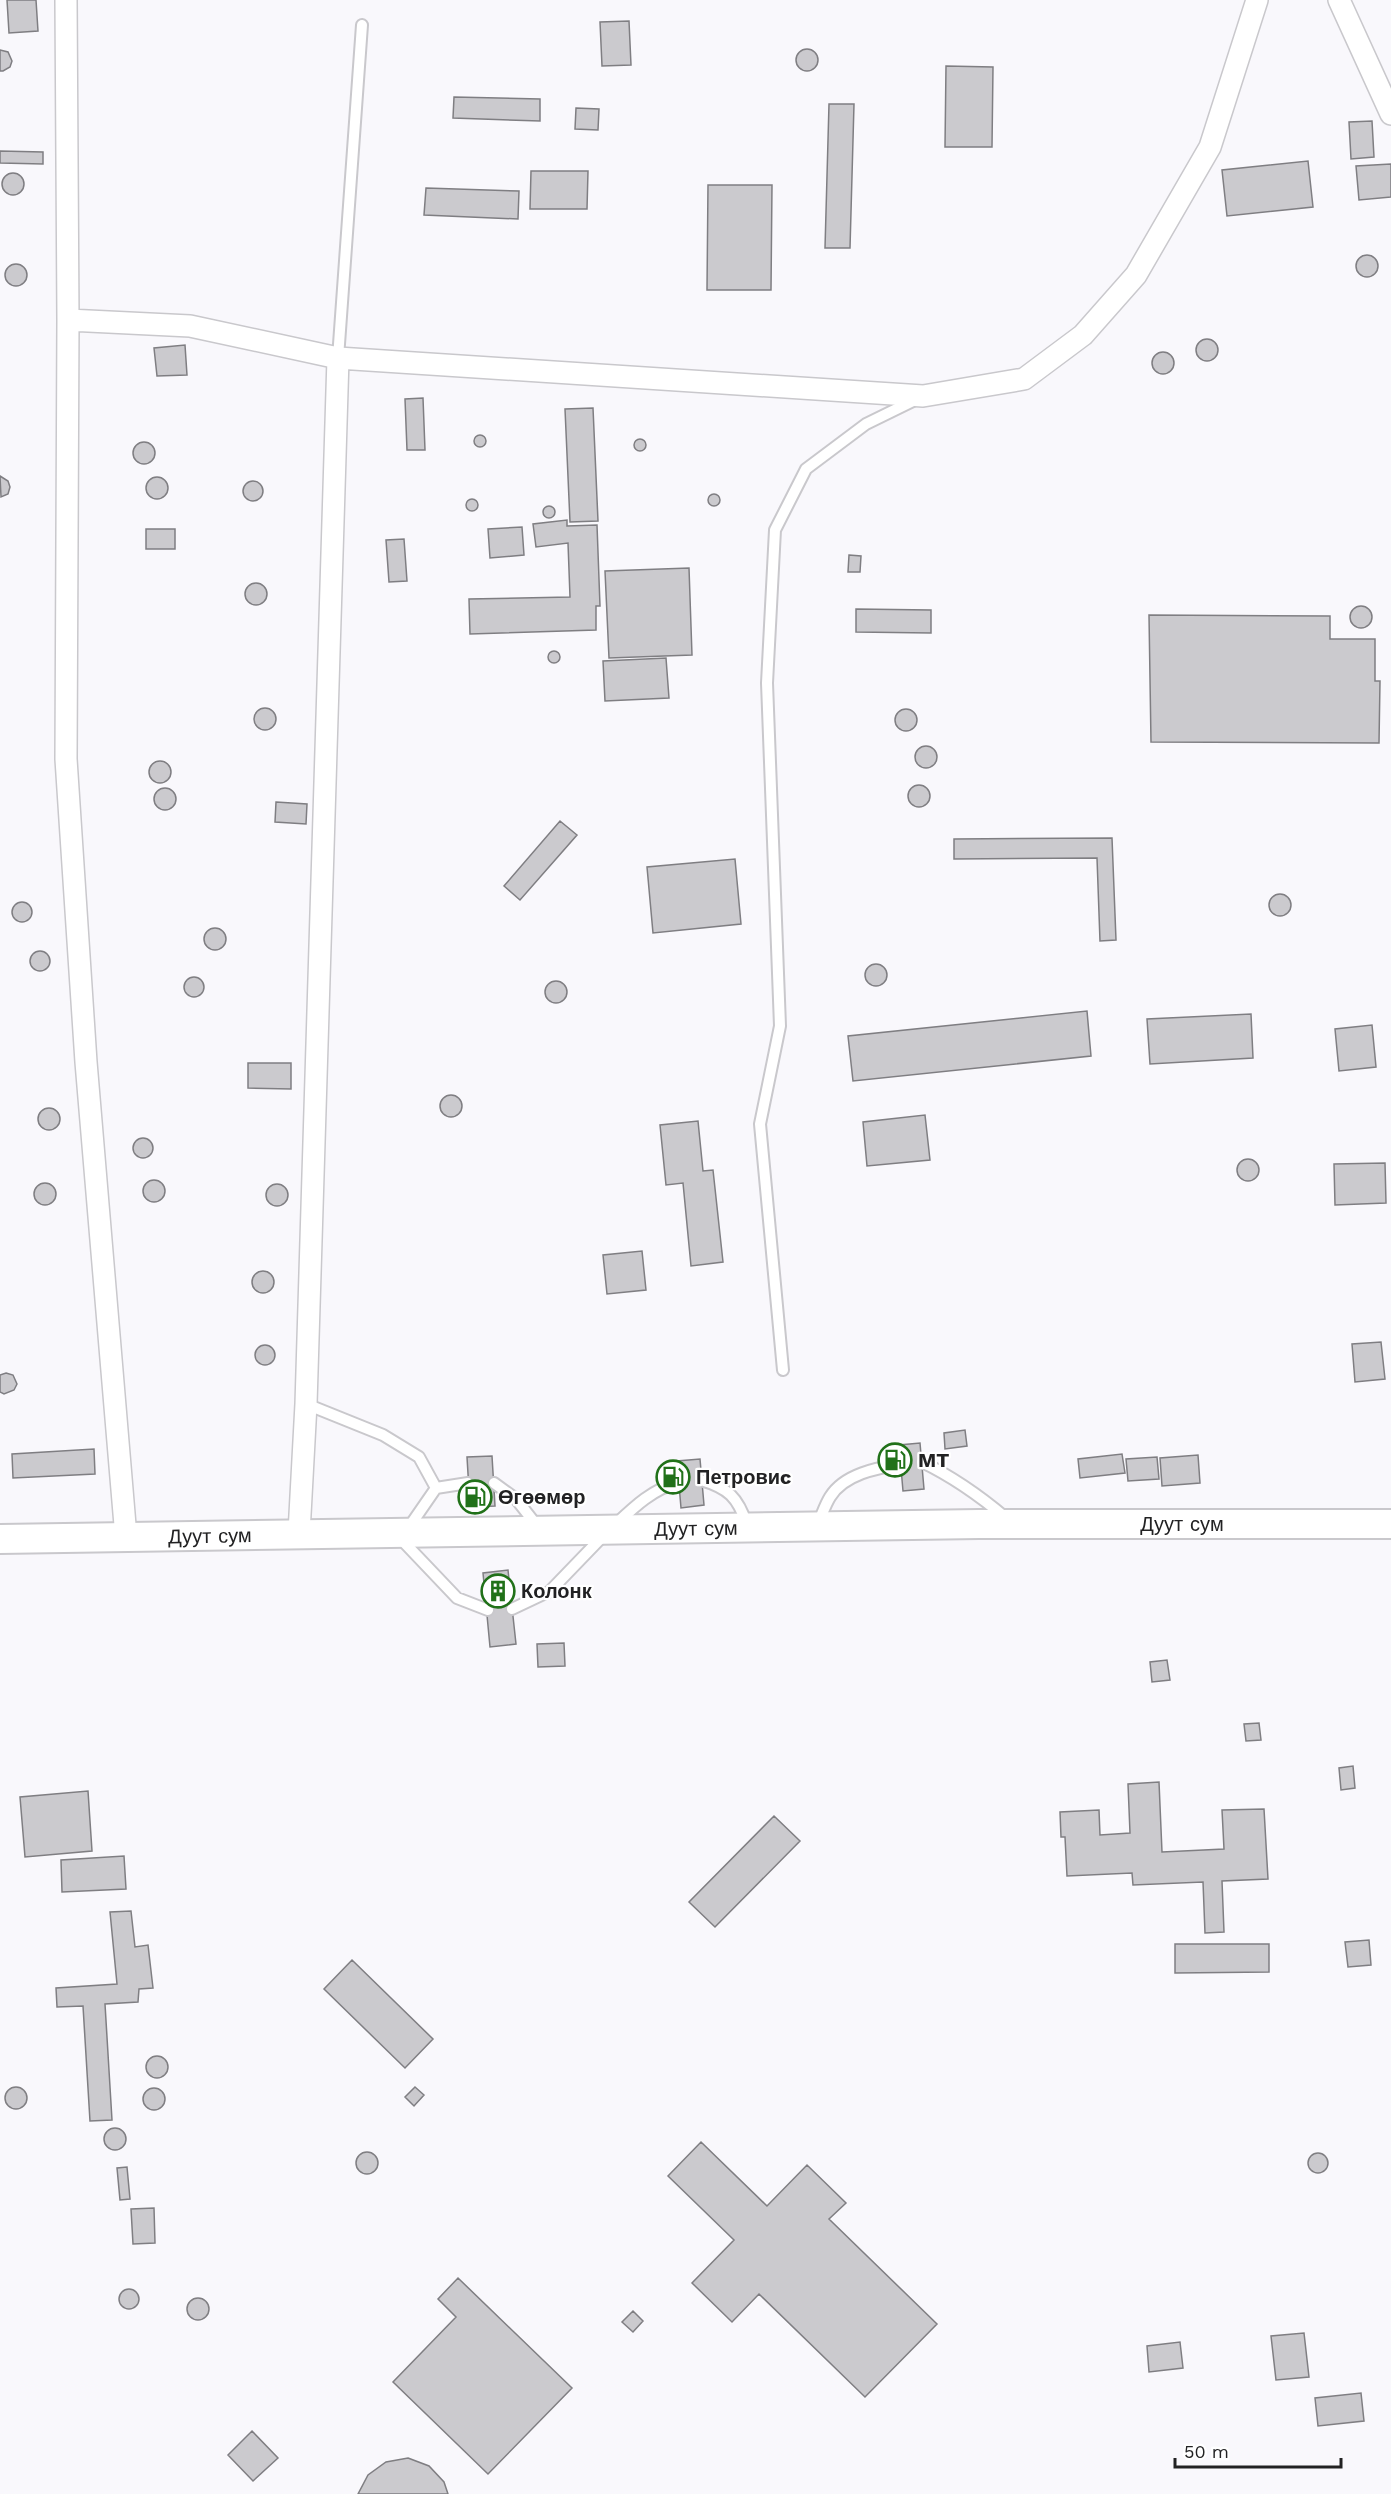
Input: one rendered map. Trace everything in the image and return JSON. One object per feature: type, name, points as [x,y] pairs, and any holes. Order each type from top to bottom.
[{"type":"main road","name":"Дуут сум","points":[[0,1539],[816,1526],[1391,1524]]},
{"type":"street","points":[[66,0],[68,320],[66,759],[86,1062],[126,1537]]},
{"type":"street","points":[[68,320],[190,326],[338,358],[923,396],[1024,379],[1083,335],[1136,274],[1210,147],[1257,0]]},
{"type":"street","points":[[1339,0],[1391,114]]},
{"type":"street","points":[[299,1533],[306,1404],[338,358]]},
{"type":"lane","points":[[338,358],[362,25]]},
{"type":"lane","points":[[783,1370],[760,1124],[780,1026],[766,683],[775,530],[806,469],[866,424],[923,396]]},
{"type":"lane","points":[[306,1404],[383,1435],[419,1457],[436,1488]]},
{"type":"lane","points":[[922,1462],[950,1476],[984,1500],[1012,1524]]},
{"type":"lane","points":[[816,1526],[831,1495],[850,1479],[870,1469],[901,1464]]},
{"type":"lane","points":[[701,1480],[723,1486],[742,1508],[747,1527]]},
{"type":"lane","points":[[512,1609],[550,1591],[610,1529],[645,1498],[663,1486],[679,1482]]},
{"type":"lane","points":[[468,1483],[436,1488],[400,1532],[457,1598],[488,1610]]},
{"type":"lane","points":[[494,1483],[516,1499],[540,1530]]},
{"type":"building","points":[[7,0],[36,0],[38,31],[9,33]]},
{"type":"building","points":[[629,21],[631,65],[602,66],[600,22]]},
{"type":"building","points":[[807,49],[815,52],[818,60],[815,68],[807,71],[799,68],[796,60],[799,52]]},
{"type":"building","points":[[0,50],[8,52],[12,61],[10,67],[3,71],[0,71]]},
{"type":"building","points":[[946,66],[993,67],[992,147],[945,147]]},
{"type":"building","points":[[454,97],[540,99],[540,121],[453,118]]},
{"type":"building","points":[[829,104],[854,104],[850,248],[825,248]]},
{"type":"building","points":[[576,108],[599,109],[598,130],[575,129]]},
{"type":"building","points":[[1372,121],[1374,157],[1351,159],[1349,122]]},
{"type":"building","points":[[0,151],[43,152],[43,164],[0,163]]},
{"type":"building","points":[[1308,161],[1313,207],[1227,216],[1222,170]]},
{"type":"building","points":[[1391,164],[1391,197],[1359,200],[1356,166]]},
{"type":"building","points":[[531,171],[588,171],[587,209],[530,209]]},
{"type":"building","points":[[13,173],[23,180],[24,184],[17,194],[13,195],[3,188],[2,184],[9,174]]},
{"type":"building","points":[[708,185],[772,185],[771,290],[707,290]]},
{"type":"building","points":[[426,188],[519,191],[518,219],[424,215]]},
{"type":"building","points":[[1367,255],[1375,258],[1378,266],[1375,274],[1367,277],[1359,274],[1356,266],[1359,258]]},
{"type":"building","points":[[16,264],[26,271],[27,275],[20,285],[16,286],[6,279],[5,275],[12,265]]},
{"type":"building","points":[[1207,339],[1215,342],[1218,350],[1215,358],[1207,361],[1199,358],[1196,350],[1199,342]]},
{"type":"building","points":[[185,345],[187,375],[157,376],[154,348]]},
{"type":"building","points":[[1163,352],[1171,355],[1174,363],[1171,371],[1163,374],[1155,371],[1152,363],[1155,355]]},
{"type":"building","points":[[423,398],[425,450],[407,450],[405,399]]},
{"type":"building","points":[[593,408],[598,521],[570,522],[565,409]]},
{"type":"building","points":[[482,435],[486,441],[482,447],[478,447],[474,439]]},
{"type":"building","points":[[642,439],[646,445],[642,451],[638,451],[634,443]]},
{"type":"building","points":[[144,442],[154,449],[155,453],[148,463],[144,464],[134,457],[133,453],[140,443]]},
{"type":"building","points":[[0,476],[8,481],[10,487],[8,494],[1,497]]},
{"type":"building","points":[[157,477],[167,484],[168,488],[161,498],[157,499],[147,492],[146,488],[153,478]]},
{"type":"building","points":[[249,481],[257,481],[263,487],[263,495],[257,501],[249,501],[243,495],[243,487]]},
{"type":"building","points":[[716,494],[720,500],[716,506],[712,506],[708,498]]},
{"type":"building","points":[[474,499],[478,505],[474,511],[470,511],[466,503]]},
{"type":"building","points":[[551,506],[555,512],[551,518],[547,518],[543,510]]},
{"type":"building","points":[[567,520],[567,526],[597,525],[600,606],[596,606],[596,630],[470,634],[469,599],[570,597],[568,543],[536,547],[533,524]]},
{"type":"building","points":[[522,527],[524,555],[490,558],[488,529]]},
{"type":"building","points":[[146,529],[175,529],[175,549],[146,549]]},
{"type":"building","points":[[404,539],[407,581],[389,582],[386,540]]},
{"type":"building","points":[[849,555],[861,556],[860,572],[848,572]]},
{"type":"building","points":[[689,568],[692,655],[609,658],[605,571]]},
{"type":"building","points":[[256,583],[266,590],[267,594],[260,604],[256,605],[246,598],[245,594],[252,584]]},
{"type":"building","points":[[1361,606],[1369,609],[1372,617],[1369,625],[1361,628],[1353,625],[1350,617],[1353,609]]},
{"type":"building","points":[[856,609],[931,610],[931,633],[856,632]]},
{"type":"building","points":[[1149,615],[1330,616],[1330,639],[1375,639],[1375,681],[1380,681],[1379,743],[1151,742]]},
{"type":"building","points":[[556,651],[560,657],[556,663],[552,663],[548,655]]},
{"type":"building","points":[[666,658],[669,698],[605,701],[603,661]]},
{"type":"building","points":[[265,708],[275,715],[276,719],[269,729],[265,730],[255,723],[254,719],[261,709]]},
{"type":"building","points":[[906,709],[914,712],[917,720],[914,728],[906,731],[898,728],[895,720],[898,712]]},
{"type":"building","points":[[926,746],[934,749],[937,757],[934,765],[926,768],[918,765],[915,757],[918,749]]},
{"type":"building","points":[[160,761],[170,768],[171,772],[164,782],[160,783],[150,776],[149,772],[156,762]]},
{"type":"building","points":[[919,785],[927,788],[930,796],[927,804],[919,807],[911,804],[908,796],[911,788]]},
{"type":"building","points":[[165,788],[175,795],[176,799],[169,809],[165,810],[155,803],[154,799],[161,789]]},
{"type":"building","points":[[276,802],[307,804],[306,824],[275,822]]},
{"type":"building","points":[[560,821],[577,835],[520,900],[504,886]]},
{"type":"building","points":[[1112,838],[1116,940],[1100,941],[1097,858],[954,859],[954,839]]},
{"type":"building","points":[[735,859],[741,924],[653,933],[647,867]]},
{"type":"building","points":[[1280,894],[1288,897],[1291,905],[1288,913],[1280,916],[1272,913],[1269,905],[1272,897]]},
{"type":"building","points":[[18,902],[26,902],[32,908],[32,916],[26,922],[18,922],[12,916],[12,908]]},
{"type":"building","points":[[215,928],[225,935],[226,939],[219,949],[215,950],[205,943],[204,939],[211,929]]},
{"type":"building","points":[[36,951],[44,951],[50,957],[50,965],[44,971],[36,971],[30,965],[30,957]]},
{"type":"building","points":[[876,964],[884,967],[887,975],[884,983],[876,986],[868,983],[865,975],[868,967]]},
{"type":"building","points":[[190,977],[198,977],[204,983],[204,991],[198,997],[190,997],[184,991],[184,983]]},
{"type":"building","points":[[556,981],[566,988],[567,992],[560,1002],[556,1003],[546,996],[545,992],[552,982]]},
{"type":"building","points":[[1087,1011],[1091,1056],[853,1081],[848,1036]]},
{"type":"building","points":[[1251,1014],[1253,1058],[1150,1064],[1147,1019]]},
{"type":"building","points":[[1372,1025],[1376,1067],[1339,1071],[1335,1029]]},
{"type":"building","points":[[248,1063],[291,1063],[291,1089],[248,1088]]},
{"type":"building","points":[[451,1095],[461,1102],[462,1106],[455,1116],[451,1117],[441,1110],[440,1106],[447,1096]]},
{"type":"building","points":[[49,1108],[59,1115],[60,1119],[53,1129],[49,1130],[39,1123],[38,1119],[45,1109]]},
{"type":"building","points":[[925,1115],[930,1160],[867,1166],[863,1122]]},
{"type":"building","points":[[698,1121],[703,1171],[713,1170],[723,1262],[691,1266],[683,1183],[666,1185],[660,1125]]},
{"type":"building","points":[[139,1138],[147,1138],[153,1144],[153,1152],[147,1158],[139,1158],[133,1152],[133,1144]]},
{"type":"building","points":[[1248,1159],[1256,1162],[1259,1170],[1256,1178],[1248,1181],[1240,1178],[1237,1170],[1240,1162]]},
{"type":"building","points":[[1385,1163],[1386,1203],[1335,1205],[1334,1164]]},
{"type":"building","points":[[154,1180],[164,1187],[165,1191],[158,1201],[154,1202],[144,1195],[143,1191],[150,1181]]},
{"type":"building","points":[[45,1183],[55,1190],[56,1194],[49,1204],[45,1205],[35,1198],[34,1194],[41,1184]]},
{"type":"building","points":[[277,1184],[287,1191],[288,1195],[281,1205],[277,1206],[267,1199],[266,1195],[273,1185]]},
{"type":"building","points":[[642,1251],[646,1290],[607,1294],[603,1255]]},
{"type":"building","points":[[263,1271],[273,1278],[274,1282],[267,1292],[263,1293],[253,1286],[252,1282],[259,1272]]},
{"type":"building","points":[[1381,1342],[1385,1379],[1355,1382],[1352,1344]]},
{"type":"building","points":[[261,1345],[269,1345],[275,1351],[275,1359],[269,1365],[261,1365],[255,1359],[255,1351]]},
{"type":"building","points":[[6,1373],[13,1375],[17,1384],[14,1390],[4,1394],[0,1392],[0,1375]]},
{"type":"building","points":[[965,1430],[967,1446],[945,1449],[944,1433]]},
{"type":"building","points":[[920,1443],[924,1489],[903,1491],[899,1445]]},
{"type":"building","points":[[94,1449],[95,1474],[13,1478],[12,1454]]},
{"type":"building","points":[[1122,1454],[1125,1473],[1080,1478],[1078,1459]]},
{"type":"building","points":[[1198,1455],[1200,1483],[1162,1486],[1160,1458]]},
{"type":"building","points":[[492,1456],[495,1506],[470,1507],[467,1457]]},
{"type":"building","points":[[1157,1457],[1159,1479],[1128,1481],[1126,1459]]},
{"type":"building","points":[[700,1459],[704,1505],[681,1508],[677,1461]]},
{"type":"building","name":"Колонк","points":[[508,1570],[516,1644],[490,1647],[483,1573]]},
{"type":"building","points":[[564,1643],[565,1666],[538,1667],[537,1644]]},
{"type":"building","points":[[1167,1660],[1170,1680],[1152,1682],[1150,1662]]},
{"type":"building","points":[[1259,1723],[1261,1740],[1246,1741],[1244,1724]]},
{"type":"building","points":[[1353,1766],[1355,1788],[1341,1790],[1339,1768]]},
{"type":"building","points":[[1159,1782],[1162,1852],[1224,1849],[1222,1810],[1264,1809],[1268,1879],[1222,1881],[1224,1932],[1205,1933],[1203,1882],[1133,1885],[1132,1873],[1067,1876],[1065,1837],[1061,1837],[1060,1812],[1099,1810],[1100,1835],[1130,1833],[1128,1784]]},
{"type":"building","points":[[88,1791],[92,1851],[25,1857],[20,1797]]},
{"type":"building","points":[[774,1816],[800,1841],[715,1927],[689,1902]]},
{"type":"building","points":[[124,1856],[126,1889],[62,1892],[61,1860]]},
{"type":"building","points":[[131,1911],[135,1947],[148,1945],[153,1988],[139,1989],[138,2002],[105,2004],[112,2120],[90,2121],[83,2006],[57,2007],[56,1988],[117,1984],[110,1912]]},
{"type":"building","points":[[1369,1940],[1371,1965],[1348,1967],[1345,1942]]},
{"type":"building","points":[[1175,1944],[1269,1944],[1269,1972],[1175,1973]]},
{"type":"building","points":[[352,1960],[433,2039],[405,2068],[324,1989]]},
{"type":"building","points":[[157,2056],[167,2063],[168,2067],[161,2077],[157,2078],[147,2071],[146,2067],[153,2057]]},
{"type":"building","points":[[16,2087],[26,2094],[27,2098],[20,2108],[16,2109],[6,2102],[5,2098],[12,2088]]},
{"type":"building","points":[[415,2087],[424,2095],[414,2106],[405,2097]]},
{"type":"building","points":[[154,2088],[164,2095],[165,2099],[158,2109],[154,2110],[144,2103],[143,2099],[150,2089]]},
{"type":"building","points":[[115,2128],[123,2131],[126,2139],[123,2147],[115,2150],[107,2147],[104,2139],[107,2131]]},
{"type":"building","points":[[701,2142],[767,2206],[807,2165],[846,2203],[829,2219],[937,2324],[865,2397],[759,2294],[732,2322],[692,2283],[734,2240],[668,2176]]},
{"type":"building","points":[[367,2152],[377,2159],[378,2163],[371,2173],[367,2174],[357,2167],[356,2163],[363,2153]]},
{"type":"building","points":[[1318,2153],[1325,2156],[1328,2163],[1325,2170],[1318,2173],[1311,2170],[1308,2163],[1311,2156]]},
{"type":"building","points":[[127,2167],[130,2199],[120,2200],[117,2168]]},
{"type":"building","points":[[154,2208],[155,2243],[133,2244],[131,2209]]},
{"type":"building","points":[[458,2278],[572,2388],[488,2474],[393,2382],[456,2317],[438,2299]]},
{"type":"building","points":[[125,2289],[133,2289],[139,2295],[139,2303],[133,2309],[125,2309],[119,2303],[119,2295]]},
{"type":"building","points":[[198,2298],[208,2305],[209,2309],[202,2319],[198,2320],[188,2313],[187,2309],[194,2299]]},
{"type":"building","points":[[633,2311],[643,2321],[633,2332],[622,2322]]},
{"type":"building","points":[[1304,2333],[1309,2377],[1276,2380],[1271,2336]]},
{"type":"building","points":[[1180,2342],[1183,2368],[1149,2372],[1147,2346]]},
{"type":"building","points":[[1361,2393],[1364,2421],[1318,2426],[1315,2398]]},
{"type":"building","points":[[252,2431],[278,2458],[253,2481],[228,2455]]},
{"type":"building","points":[[408,2458],[429,2466],[444,2482],[448,2494],[358,2494],[368,2475],[386,2462]]},
{"type":"place","name":"MT","points":[[895,1460]]},
{"type":"place","name":"Петровиc","points":[[673,1477]]},
{"type":"place","name":"Өгөөмөр","points":[[475,1497]]},
{"type":"place","name":"Колонк","points":[[498,1591]]}]
